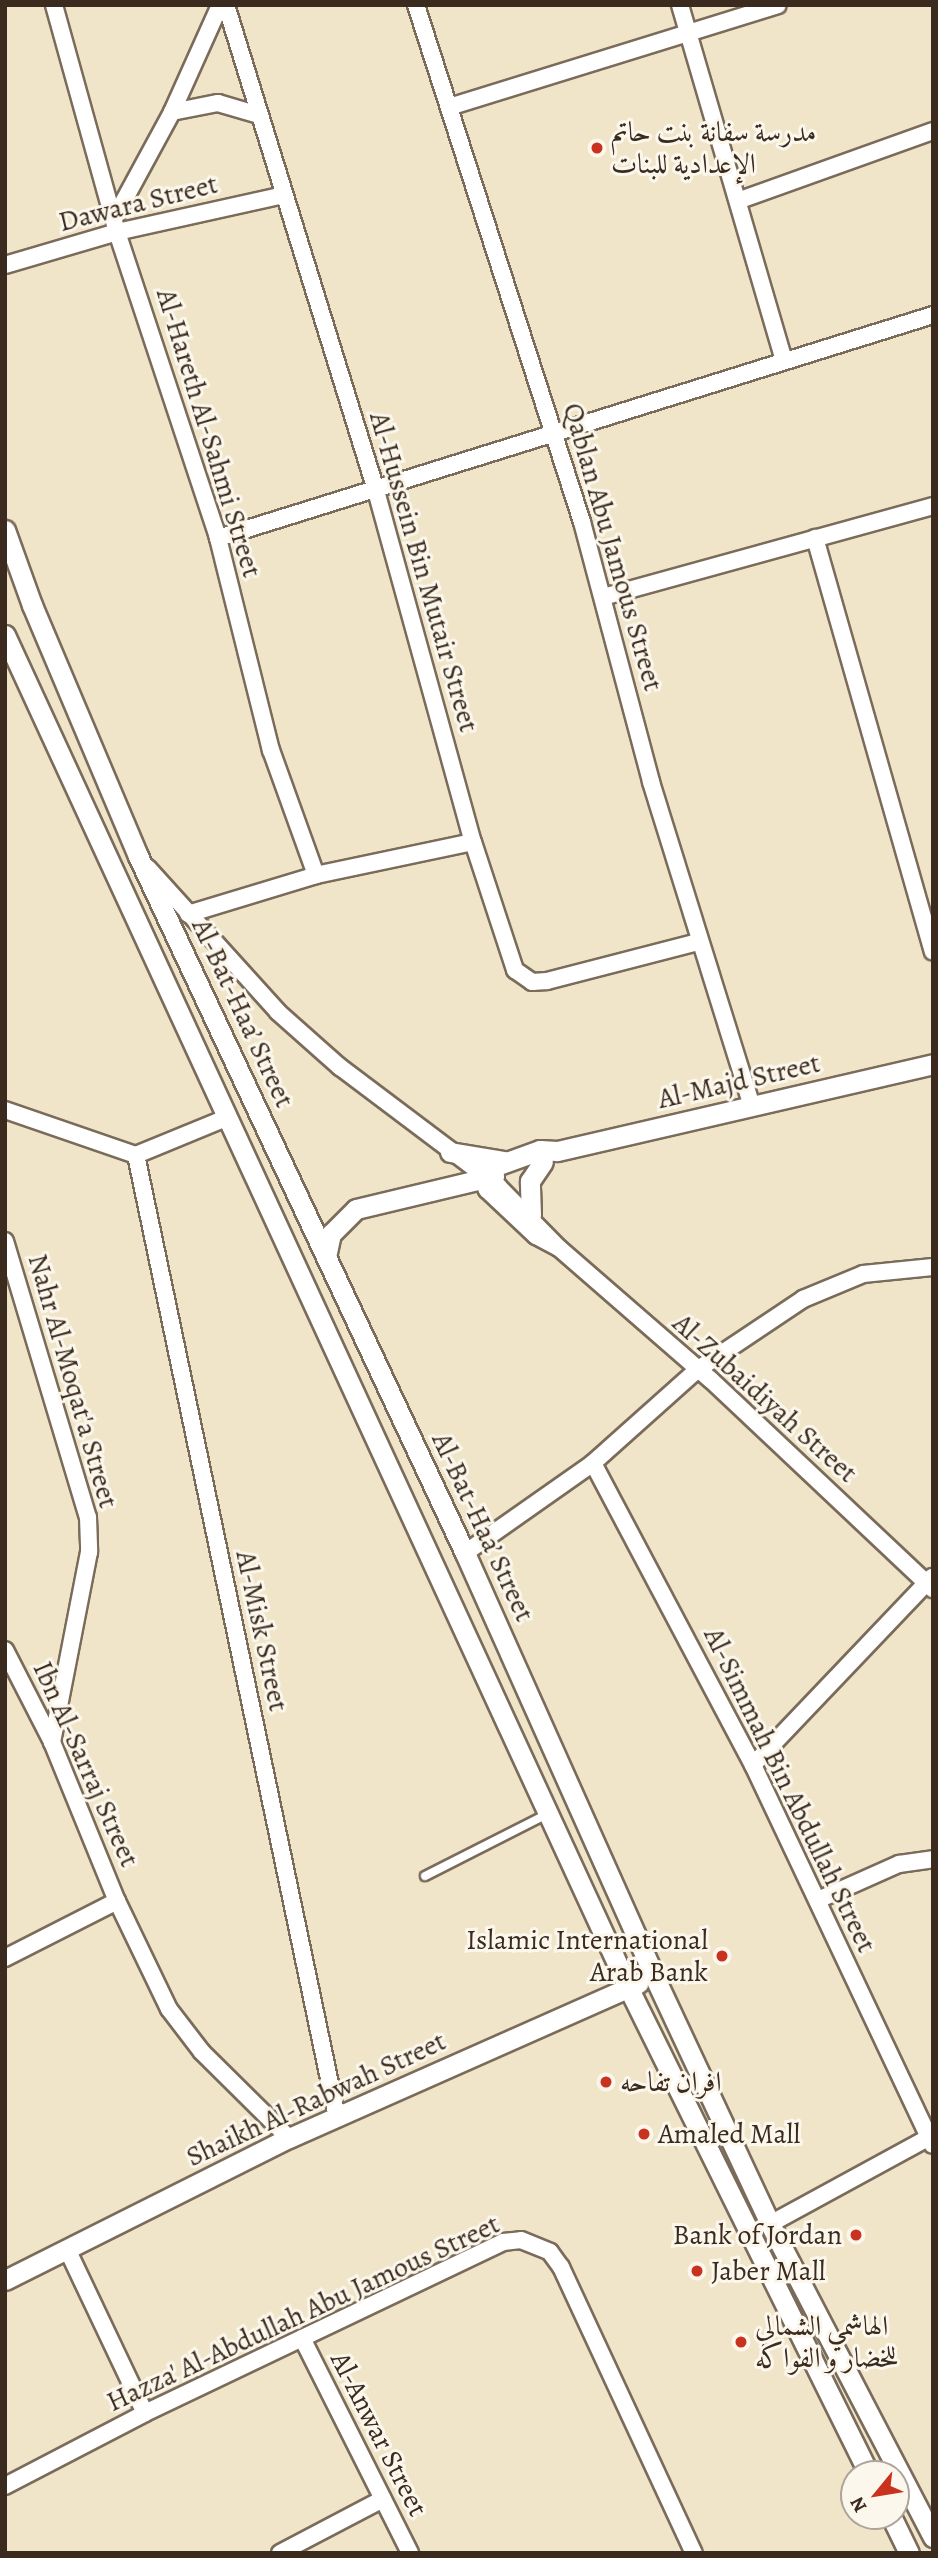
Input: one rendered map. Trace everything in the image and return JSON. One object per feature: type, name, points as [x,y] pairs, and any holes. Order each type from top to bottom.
[{"type":"street","name":"Al-Hareth Al-Sahmi Street","points":[[54,5],[115,226],[218,538],[271,750],[316,875]]},
{"type":"street","points":[[115,226],[172,112],[220,5]]},
{"type":"street","name":"Al-Hussein Bin Mutair Street","points":[[226,5],[375,486],[473,842],[509,957],[522,978],[547,981],[698,942]]},
{"type":"street","name":"Qablan Abu Jamous Street","points":[[416,5],[554,432],[603,597],[698,942],[752,1106]]},
{"type":"street","points":[[680,5],[740,200],[784,361]]},
{"type":"street","points":[[449,107],[778,5]]},
{"type":"street","points":[[172,112],[218,103],[259,114]]},
{"type":"street","points":[[740,200],[933,131]]},
{"type":"street","name":"Dawara Street","points":[[5,265],[115,226],[285,195]]},
{"type":"street","points":[[218,538],[375,486],[933,315]]},
{"type":"street","points":[[603,597],[933,506]]},
{"type":"street","name":"Al-Bat-Haa’ Street","points":[[5,530],[32,605],[138,856],[465,1553],[654,1976],[770,2224],[933,2537]]},
{"type":"street","points":[[815,538],[925,897],[933,951]]},
{"type":"street","name":"Al-Bat-Haa’ Street","points":[[5,635],[226,1118],[437,1567],[628,1987],[862,2460]]},
{"type":"street","points":[[188,914],[316,875],[473,842]]},
{"type":"street","name":"Al-Zubaidiyah Street","points":[[138,856],[278,1012],[340,1067],[531,1215],[559,1248],[931,1583]]},
{"type":"street","name":"Al-Majd Street","points":[[326,1257],[331,1234],[356,1209],[752,1106],[933,1064]]},
{"type":"street","points":[[5,1110],[136,1156],[226,1118]]},
{"type":"street","name":"Al-Majd Street","points":[[482,1177],[486,1170],[540,1150],[550,1157]]},
{"type":"street","points":[[450,1152],[509,1161]]},
{"type":"street","name":"Al-Misk Street","points":[[136,1156],[337,2118]]},
{"type":"street","points":[[531,1215],[530,1181],[550,1157]]},
{"type":"street","name":"Al-Zubaidiyah Street","points":[[482,1177],[487,1190],[536,1236],[559,1248]]},
{"type":"street","name":"Nahr Al-Moqat'a Street","points":[[5,1241],[88,1517],[87,1564],[52,1742]]},
{"type":"street","points":[[437,1567],[465,1553],[593,1462],[696,1370],[829,1284],[863,1273],[933,1267]]},
{"type":"street","name":"Al-Simmah Bin Abdullah Street","points":[[593,1462],[753,1765],[931,2139]]},
{"type":"street","points":[[753,1765],[931,1583]]},
{"type":"street","name":"Ibn Al-Sarraj Street","points":[[5,1650],[52,1742],[117,1901],[5,1958]]},
{"type":"street","points":[[818,1900],[899,1864],[933,1859]]},
{"type":"street","points":[[117,1901],[169,2009],[202,2052],[289,2137]]},
{"type":"street","name":"Shaikh Al-Rabwah Street","points":[[5,2280],[68,2251],[289,2137],[654,1976]]},
{"type":"street","points":[[770,2224],[931,2139]]},
{"type":"street","name":"Hazza' Al-Abdullah Abu Jamous Street","points":[[5,2486],[145,2413],[503,2242],[535,2242],[561,2267],[694,2553]]},
{"type":"street","points":[[68,2251],[145,2413]]},
{"type":"street","name":"Al-Anwar Street","points":[[302,2338],[410,2553]]},
{"type":"street","points":[[279,2553],[383,2499]]},
{"type":"street","points":[[898,2530],[909,2553]]},
{"type":"lane","points":[[425,1876],[549,1813]]},
{"type":"place","name":"مدرسة سفانة بنت حاتم الإعدادية للبنات","points":[[597,148]]},
{"type":"place","name":"Islamic International Arab Bank","points":[[722,1956]]},
{"type":"place","name":"افران تفاحه","points":[[606,2082]]},
{"type":"place","name":"Amaled Mall","points":[[644,2134]]},
{"type":"place","name":"Bank of Jordan","points":[[856,2235]]},
{"type":"place","name":"Jaber Mall","points":[[697,2271]]},
{"type":"place","name":"الهاشمي الشمالي للخضار و الفواكه","points":[[741,2342]]}]
